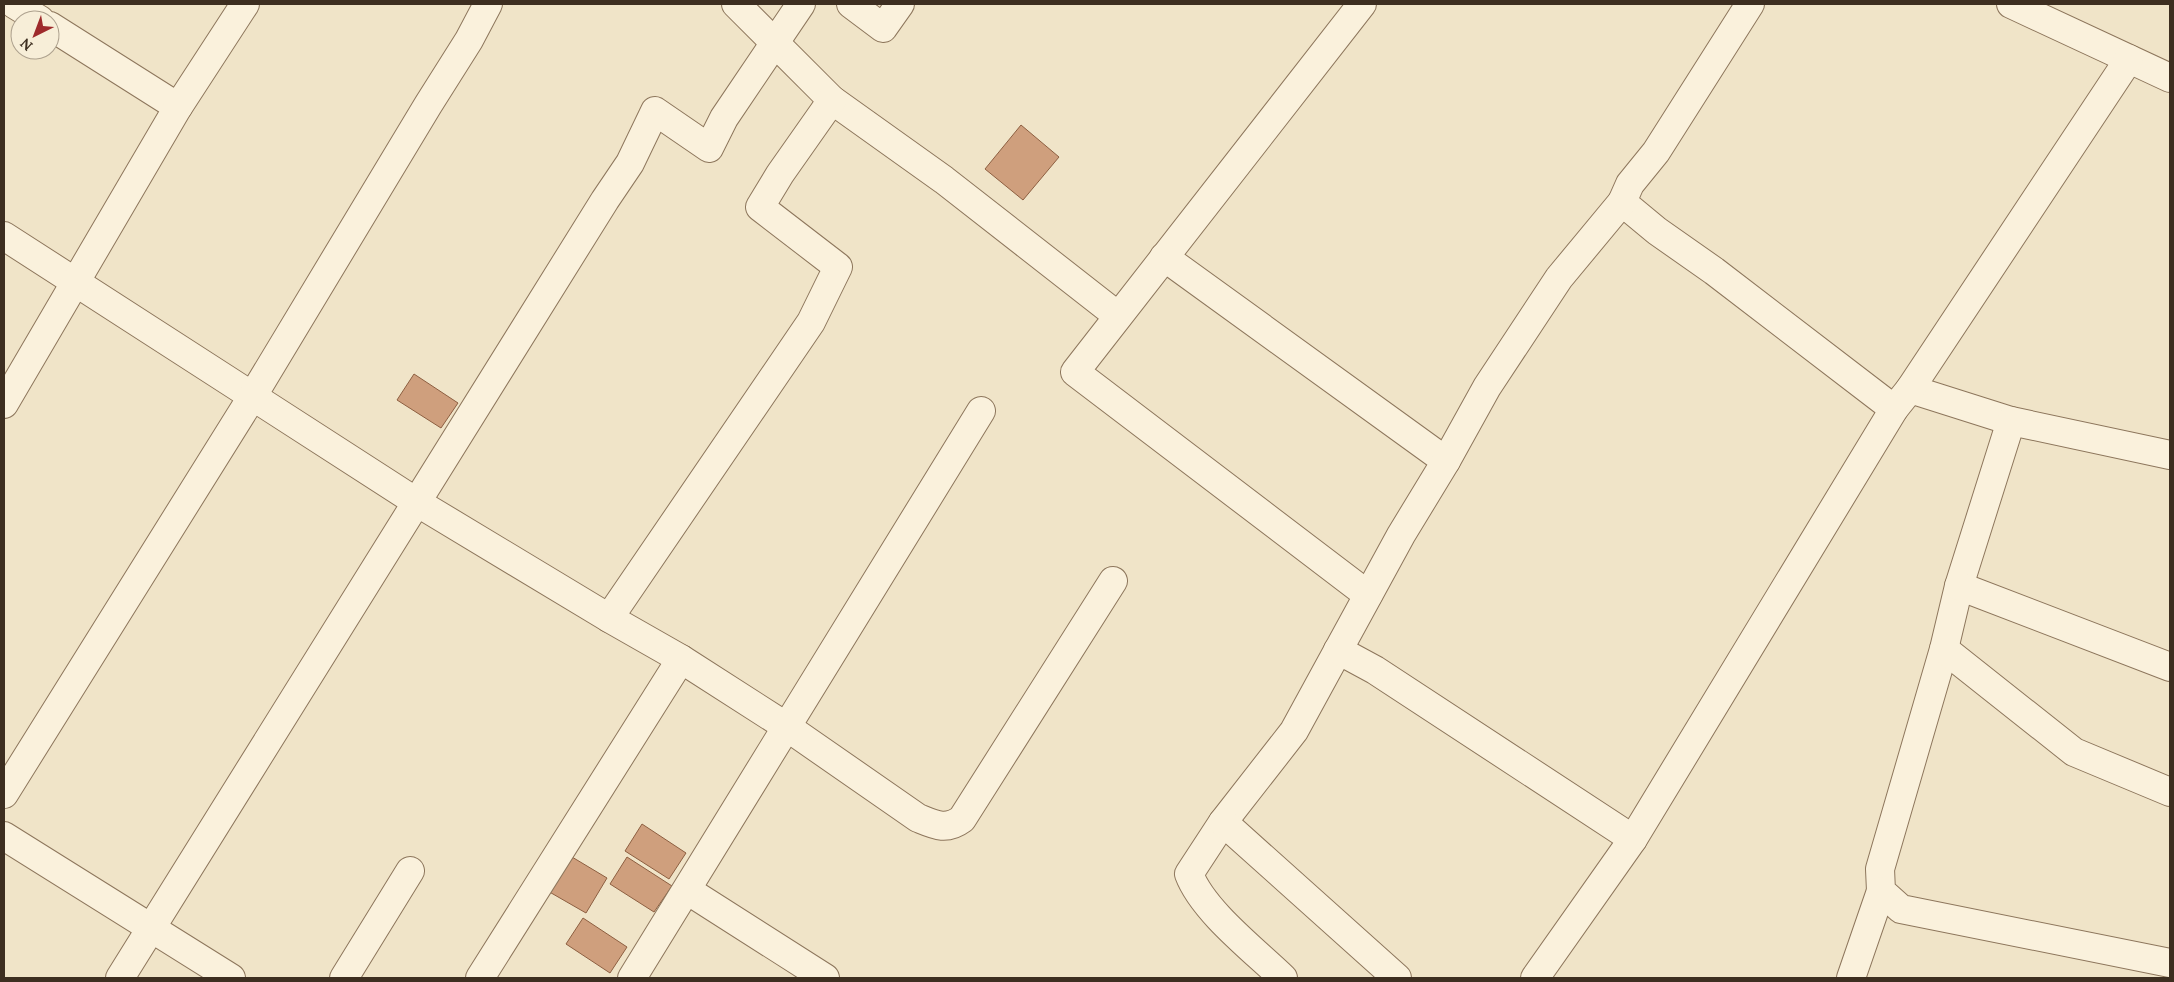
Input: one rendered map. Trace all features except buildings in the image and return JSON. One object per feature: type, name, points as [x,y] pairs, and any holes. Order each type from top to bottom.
[{"type":"street","points":[[4,404],[178,107],[245,4]]},
{"type":"street","points":[[4,794],[252,397],[422,114],[470,40],[488,4]]},
{"type":"street","points":[[736,4],[832,100],[944,180],[1118,316]]},
{"type":"street","points":[[120,978],[418,503],[605,200],[630,163],[655,111],[709,148],[724,118],[801,4]]},
{"type":"street","points":[[851,4],[883,28],[900,4]]},
{"type":"street","points":[[1362,4],[1075,372],[1368,594]]},
{"type":"street","points":[[1283,978],[1211,909],[1195,891],[1190,874],[1223,822],[1294,730],[1401,535],[1446,461],[1487,387],[1559,278],[1622,202],[1630,184],[1656,152],[1750,4]]},
{"type":"street","points":[[2024,6],[2170,78]]},
{"type":"street","points":[[60,32],[178,107]]},
{"type":"street","points":[[1535,978],[1633,839],[1902,399],[2129,59]]},
{"type":"street","points":[[608,618],[810,322],[838,267],[760,207],[780,174],[832,100]]},
{"type":"street","points":[[1622,202],[1658,231],[1902,399],[2170,455]]},
{"type":"street","points":[[4,236],[418,503],[608,618],[681,658],[787,727],[918,818],[941,827],[953,826],[962,819],[978,797],[1113,581]]},
{"type":"street","points":[[1164,257],[1446,461]]},
{"type":"street","points":[[632,978],[982,410]]},
{"type":"street","points":[[1851,978],[1880,891],[1880,869],[1944,649],[1959,586],[2010,421]]},
{"type":"street","points":[[1959,586],[2170,667]]},
{"type":"street","points":[[1944,649],[2074,752],[2170,792]]},
{"type":"street","points":[[1338,650],[1375,670],[1633,839]]},
{"type":"street","points":[[480,978],[681,658]]},
{"type":"street","points":[[1223,822],[1397,978]]},
{"type":"street","points":[[4,836],[231,978]]},
{"type":"street","points":[[344,978],[410,871]]},
{"type":"street","points":[[687,890],[825,978]]},
{"type":"street","points":[[1880,891],[1901,908],[2170,963]]}]
